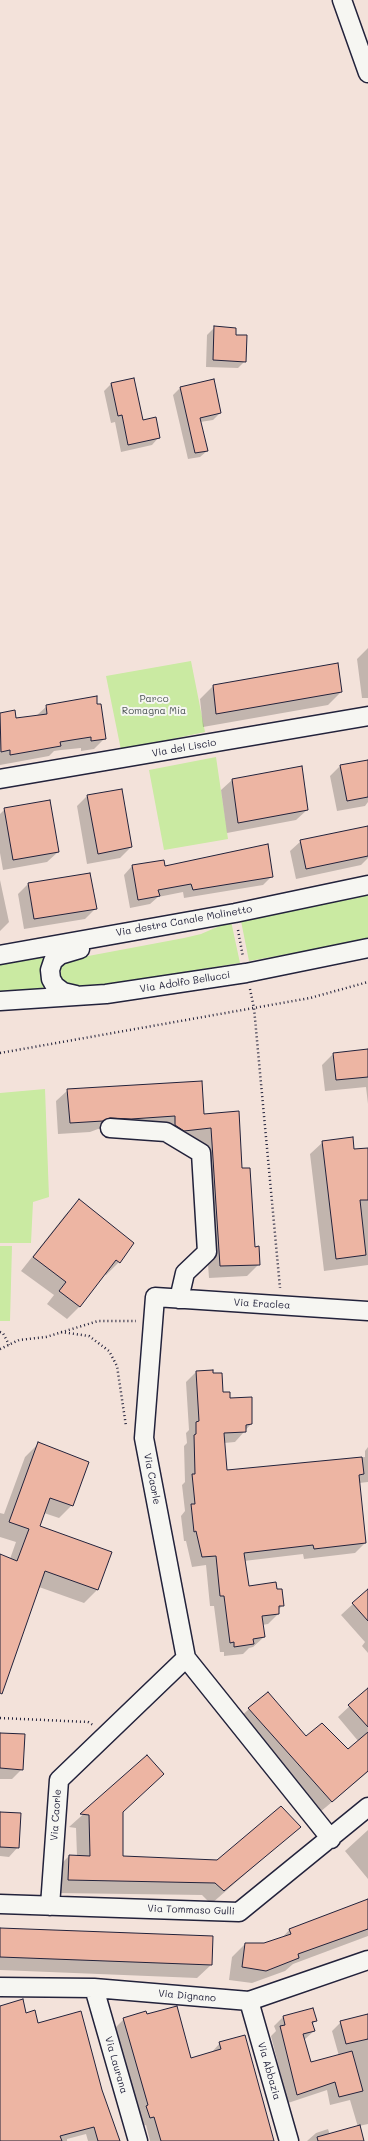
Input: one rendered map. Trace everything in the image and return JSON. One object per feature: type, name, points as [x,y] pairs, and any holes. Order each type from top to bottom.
[{"type":"street","points":[[342,0],[368,73]]},
{"type":"street","name":"Via del Liscio","points":[[0,779],[368,716]]},
{"type":"street","name":"Via destra Canale Molinetto","points":[[0,954],[235,912],[367,885]]},
{"type":"street","points":[[92,996],[69,994],[55,986],[51,979],[50,970],[56,958],[60,955],[112,942],[171,924]]},
{"type":"street","name":"Via Adolfo Bellucci","points":[[0,1001],[92,996],[246,973],[368,948]]},
{"type":"street","points":[[110,1128],[166,1132],[201,1153],[207,1252],[186,1273],[179,1299]]},
{"type":"street","name":"Via Eraclea","points":[[155,1297],[368,1311]]},
{"type":"street","name":"Via Caorle","points":[[155,1297],[144,1438],[186,1658],[331,1838]]},
{"type":"street","name":"Via Caorle","points":[[50,1906],[59,1780],[186,1658]]},
{"type":"street","name":"Via Tommaso Gulli","points":[[0,1904],[239,1912],[368,1807]]},
{"type":"street","name":"Via Dignano","points":[[0,1987],[94,1988],[249,2001],[368,1960]]},
{"type":"street","name":"Via Laurana","points":[[94,1988],[138,2141]]},
{"type":"street","name":"Via Abbazia","points":[[249,2001],[289,2141]]},
{"type":"path","points":[[235,912],[254,1008],[281,1305]]},
{"type":"path","points":[[0,1053],[310,998],[368,982]]},
{"type":"path","points":[[0,1349],[18,1340],[46,1337],[98,1321],[153,1321]]},
{"type":"path","points":[[0,1332],[3,1333],[10,1345]]},
{"type":"path","points":[[61,1332],[89,1336],[109,1351],[117,1366],[128,1438],[144,1438]]},
{"type":"path","points":[[0,1718],[88,1722],[105,1735]]},
{"type":"green space","name":"Parco Romagna Mia","points":[[191,661],[205,732],[121,750],[106,676]]},
{"type":"green space","points":[[216,757],[228,839],[164,850],[149,770]]},
{"type":"green space","points":[[368,894],[368,940],[249,961],[241,921]]},
{"type":"green space","points":[[231,921],[240,963],[73,990],[61,980],[61,966],[67,960],[201,934]]},
{"type":"green space","points":[[47,956],[49,991],[0,993],[0,964]]},
{"type":"green space","points":[[45,1089],[49,1197],[33,1202],[31,1243],[0,1243],[0,1093]]},
{"type":"green space","points":[[0,1246],[12,1246],[10,1321],[0,1321]]},
{"type":"building","points":[[214,326],[236,328],[236,335],[247,335],[246,362],[213,360]]},
{"type":"building","points":[[134,378],[143,420],[156,417],[160,438],[128,445],[122,415],[118,416],[111,383]]},
{"type":"building","points":[[214,379],[221,413],[200,418],[208,451],[195,453],[180,387]]},
{"type":"building","points":[[338,663],[342,692],[216,714],[213,685]]},
{"type":"building","points":[[97,696],[97,704],[101,704],[106,739],[91,741],[91,737],[60,742],[61,746],[10,755],[10,750],[1,752],[0,713],[15,710],[16,718],[47,714],[46,705]]},
{"type":"building","points":[[368,760],[368,797],[347,801],[340,765]]},
{"type":"building","points":[[302,766],[308,810],[238,823],[232,779]]},
{"type":"building","points":[[122,789],[132,847],[98,854],[87,795]]},
{"type":"building","points":[[50,800],[59,852],[13,860],[4,808]]},
{"type":"building","points":[[368,826],[368,856],[306,869],[300,840]]},
{"type":"building","points":[[268,844],[273,877],[193,890],[191,884],[158,890],[160,896],[138,900],[132,865],[164,860],[165,866]]},
{"type":"building","points":[[90,873],[97,909],[34,919],[28,883]]},
{"type":"building","points":[[368,1049],[368,1077],[336,1080],[333,1053]]},
{"type":"building","points":[[202,1081],[204,1114],[239,1111],[242,1168],[250,1168],[255,1247],[259,1246],[260,1265],[220,1266],[211,1128],[184,1131],[175,1125],[175,1116],[131,1119],[110,1118],[103,1121],[70,1123],[67,1089]]},
{"type":"building","points":[[353,1137],[354,1149],[368,1148],[368,1200],[360,1200],[366,1255],[336,1259],[322,1141]]},
{"type":"building","points":[[79,1199],[134,1243],[120,1263],[116,1260],[80,1307],[59,1291],[66,1282],[33,1257]]},
{"type":"building","points":[[213,1370],[213,1373],[222,1373],[223,1392],[230,1392],[230,1398],[252,1397],[252,1424],[246,1425],[246,1432],[224,1433],[227,1470],[362,1457],[364,1474],[359,1475],[366,1543],[314,1549],[313,1545],[244,1553],[249,1586],[276,1582],[277,1589],[282,1589],[284,1606],[279,1606],[279,1614],[262,1616],[265,1637],[253,1639],[254,1644],[234,1647],[234,1642],[230,1643],[224,1596],[220,1596],[216,1556],[202,1557],[196,1531],[194,1532],[191,1504],[195,1504],[192,1474],[195,1474],[194,1435],[196,1434],[196,1422],[199,1421],[196,1371]]},
{"type":"building","points":[[38,1442],[89,1462],[73,1506],[50,1498],[40,1526],[112,1552],[98,1590],[45,1571],[2,1694],[0,1693],[0,1554],[17,1561],[29,1529],[9,1522]]},
{"type":"building","points":[[368,1589],[368,1621],[352,1603]]},
{"type":"building","points":[[368,1688],[368,1727],[348,1705]]},
{"type":"building","points":[[268,1692],[306,1736],[322,1723],[348,1749],[368,1732],[368,1771],[332,1802],[248,1708]]},
{"type":"building","points":[[0,1733],[25,1734],[23,1770],[0,1768]]},
{"type":"building","points":[[147,1755],[164,1774],[123,1812],[123,1856],[217,1860],[281,1806],[301,1827],[224,1891],[215,1883],[68,1880],[69,1855],[90,1856],[89,1815],[80,1814]]},
{"type":"building","points":[[0,1812],[21,1813],[19,1848],[0,1847]]},
{"type":"building","points":[[368,1899],[368,1929],[298,1954],[299,1958],[266,1971],[242,1967],[245,1943],[264,1943],[291,1934],[289,1929]]},
{"type":"building","points":[[0,1928],[213,1936],[212,1965],[0,1957]]},
{"type":"building","points":[[23,1999],[26,2013],[35,2010],[38,2023],[81,2011],[102,2090],[120,2141],[98,2141],[94,2127],[60,2136],[62,2141],[0,2141],[0,2006]]},
{"type":"building","points":[[177,2006],[191,2058],[221,2049],[219,2042],[245,2035],[274,2141],[161,2141],[154,2117],[150,2118],[146,2106],[148,2105],[123,2018],[146,2011],[147,2014]]},
{"type":"building","points":[[313,2008],[317,2021],[312,2022],[315,2031],[303,2034],[311,2062],[352,2051],[363,2091],[339,2097],[335,2082],[297,2095],[280,2026],[285,2025],[283,2016]]},
{"type":"building","points":[[368,2014],[368,2039],[346,2044],[340,2021]]},
{"type":"building","points":[[360,2125],[364,2141],[318,2141],[317,2137]]}]
